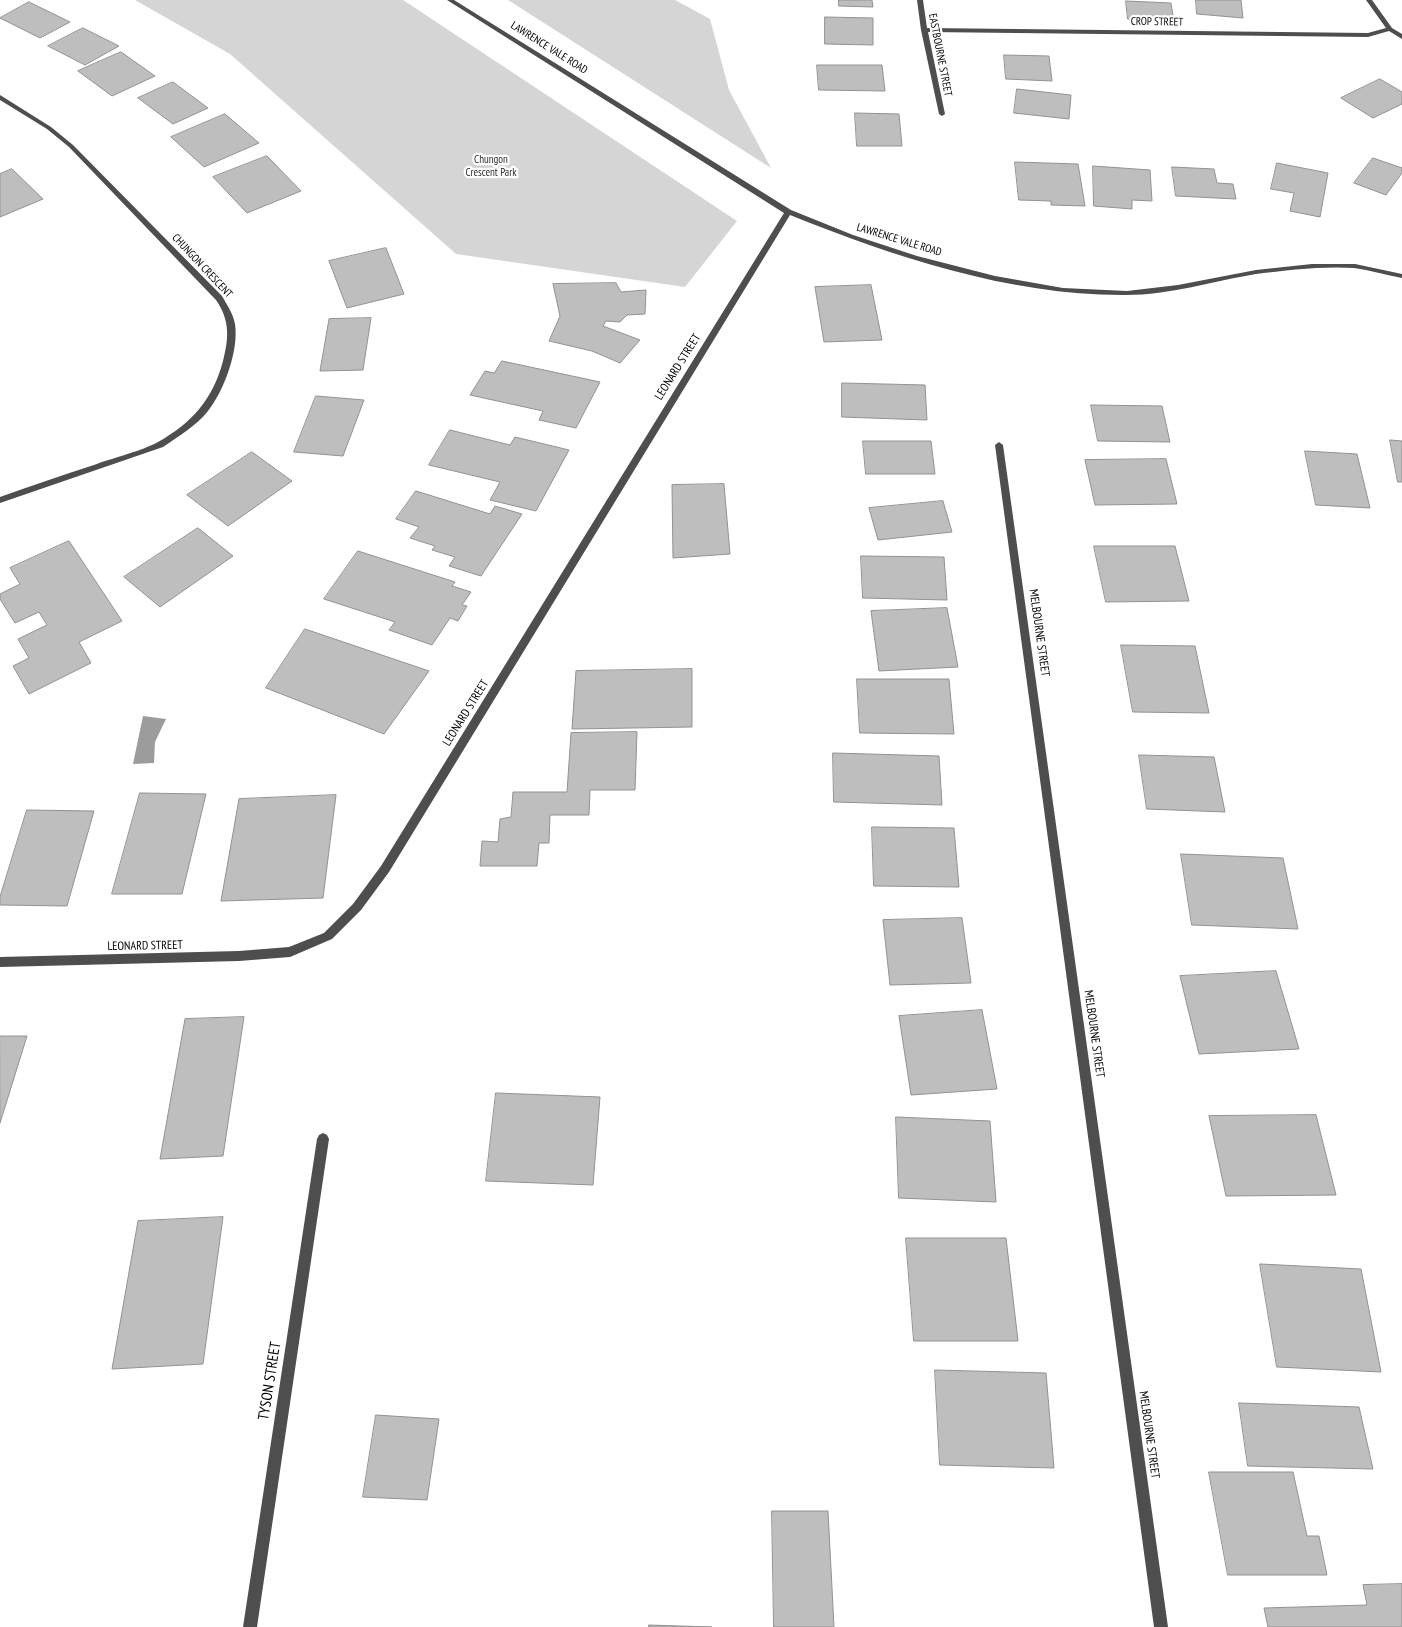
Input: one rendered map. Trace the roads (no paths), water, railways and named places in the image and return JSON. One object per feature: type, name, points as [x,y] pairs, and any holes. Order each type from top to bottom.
[{"type":"street","name":"LAWRENCE VALE ROAD","points":[[450,0],[788,212],[850,237],[915,258],[995,278],[1063,290],[1126,293],[1178,287],[1256,272],[1312,266],[1355,266],[1402,276]]},
{"type":"street","name":"EASTBOURNE STREET","points":[[920,0],[924,30],[942,114]]},
{"type":"street","points":[[1369,0],[1390,29],[1402,38]]},
{"type":"street","name":"CROP STREET","points":[[924,30],[1368,35],[1390,29]]},
{"type":"street","name":"CHUNGON CRESCENT","points":[[0,97],[49,128],[71,146],[219,298],[231,320],[233,334],[220,388],[209,404],[178,433],[160,445],[0,500]]},
{"type":"street","name":"LEONARD STREET","points":[[0,962],[239,956],[290,952],[328,936],[357,907],[385,869],[788,212]]},
{"type":"street","name":"MELBOURNE STREET","points":[[999,445],[1161,1627]]},
{"type":"street","name":"TYSON STREET","points":[[250,1627],[323,1139]]},
{"type":"park label","name":"Chungon Crescent Park","points":[[491,166]]}]
